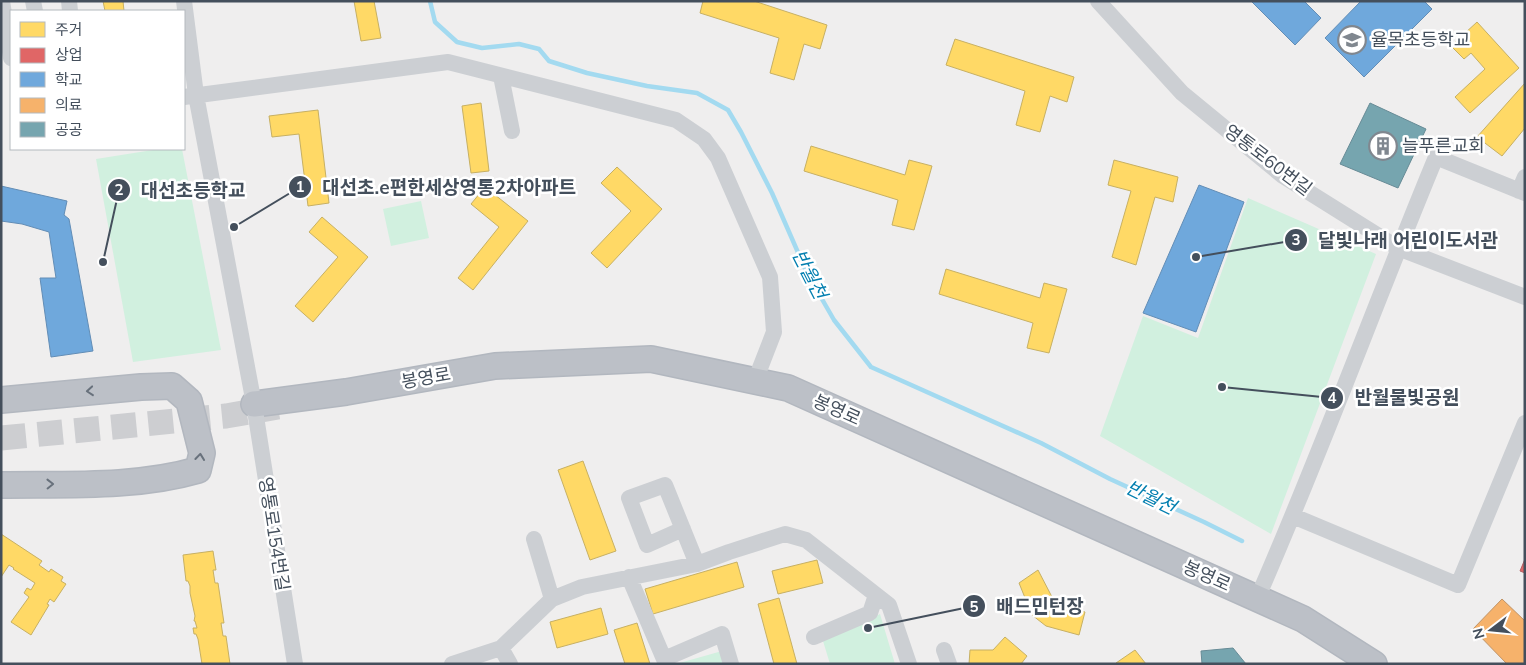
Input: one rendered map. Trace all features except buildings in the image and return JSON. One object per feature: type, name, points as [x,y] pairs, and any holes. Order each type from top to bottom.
[{"type":"highway","name":"봉영로","points":[[254,404],[346,392],[495,366],[652,359],[788,388],[1303,619],[1374,664]]},
{"type":"highway","points":[[1,400],[141,387],[172,386],[189,401],[202,453],[198,470],[178,475],[129,482],[1,485]]},
{"type":"street","points":[[2,1],[10,52]]},
{"type":"street","name":"영통로60번길","points":[[1098,1],[1182,93],[1283,176],[1398,248],[1525,297]]},
{"type":"street","name":"영통로154번길","points":[[185,17],[190,96],[254,404],[295,664]]},
{"type":"street","points":[[190,96],[448,62],[676,120],[704,139],[718,158],[770,277],[774,332],[756,381]]},
{"type":"street","points":[[501,76],[512,131]]},
{"type":"street","points":[[1257,598],[1293,516],[1398,248],[1436,157],[1523,187]]},
{"type":"street","points":[[1293,516],[1458,585],[1525,423]]},
{"type":"street","points":[[683,529],[697,564]]},
{"type":"street","points":[[452,664],[501,648],[552,599],[582,587],[697,564],[785,534],[806,540],[889,605],[909,664]]},
{"type":"street","points":[[534,539],[552,599]]},
{"type":"street","points":[[629,577],[664,659],[722,634],[731,664]]},
{"type":"street","points":[[814,637],[870,613],[876,595]]},
{"type":"street","points":[[501,648],[510,664]]},
{"type":"green space","points":[[153,150],[182,150],[221,350],[133,362],[96,159]]},
{"type":"green space","points":[[1248,198],[1376,254],[1271,534],[1100,436],[1143,316],[1198,338]]},
{"type":"green space","points":[[421,201],[429,238],[391,246],[383,209]]},
{"type":"green space","points":[[880,614],[895,664],[830,664],[823,641]]},
{"type":"green space","points":[[722,651],[727,664],[676,664]]},
{"type":"waterway","name":"반월천","points":[[430,1],[435,22],[457,42],[482,48],[519,44],[539,49],[549,61],[587,73],[647,86],[697,93],[728,110],[772,193],[807,273],[834,320],[871,367],[1041,443],[1110,479],[1242,541]]},
{"type":"tunnel","points":[[1,438],[226,416],[278,407]]},
{"type":"place","name":"율목초등학교","points":[[1352,40]]},
{"type":"place","name":"늘푸른교회","points":[[1383,146]]},
{"type":"place","name":"대선초.e편한세상영통2차아파트","points":[[234,227]]},
{"type":"place","name":"달빛나래 어린이도서관","points":[[1196,257]]},
{"type":"place","name":"대선초등학교","points":[[103,262]]},
{"type":"place","name":"반월물빛공원","points":[[1222,387]]},
{"type":"place","name":"배드민턴장","points":[[868,628]]}]
